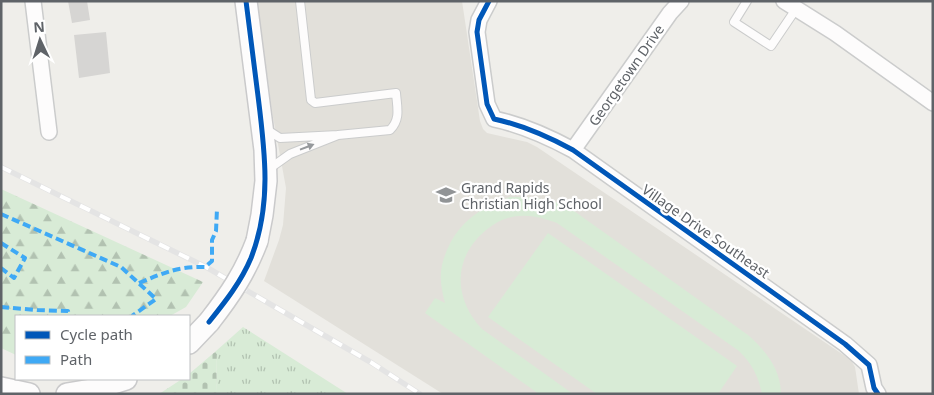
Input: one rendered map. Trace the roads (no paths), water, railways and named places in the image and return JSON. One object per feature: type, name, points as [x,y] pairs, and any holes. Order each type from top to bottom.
[{"type":"main road","points":[[190,342],[230,296],[244,273],[257,241],[262,216],[266,172],[246,1]]},
{"type":"main road","points":[[67,394],[91,390],[123,380]]},
{"type":"main road","points":[[1,388],[29,394]]},
{"type":"street","points":[[33,1],[49,132]]},
{"type":"street","name":"Village Drive Southeast","points":[[489,1],[479,20],[477,32],[486,104],[494,119],[517,124],[573,150],[845,344],[869,365],[874,388],[878,394]]},
{"type":"street","name":"Georgetown Drive","points":[[573,150],[670,13],[681,1]]},
{"type":"street","points":[[793,4],[933,103]]},
{"type":"lane","points":[[262,126],[280,138],[390,130],[396,124],[398,114],[396,93],[315,103],[311,100],[300,1]]},
{"type":"lane","points":[[747,1],[734,22],[771,46],[793,4]]},
{"type":"lane","points":[[266,172],[290,154],[338,135]]},
{"type":"railway","points":[[1,167],[206,267],[372,363],[420,394]]},
{"type":"place","name":"Grand Rapids Christian High School","points":[[446,195]]}]
